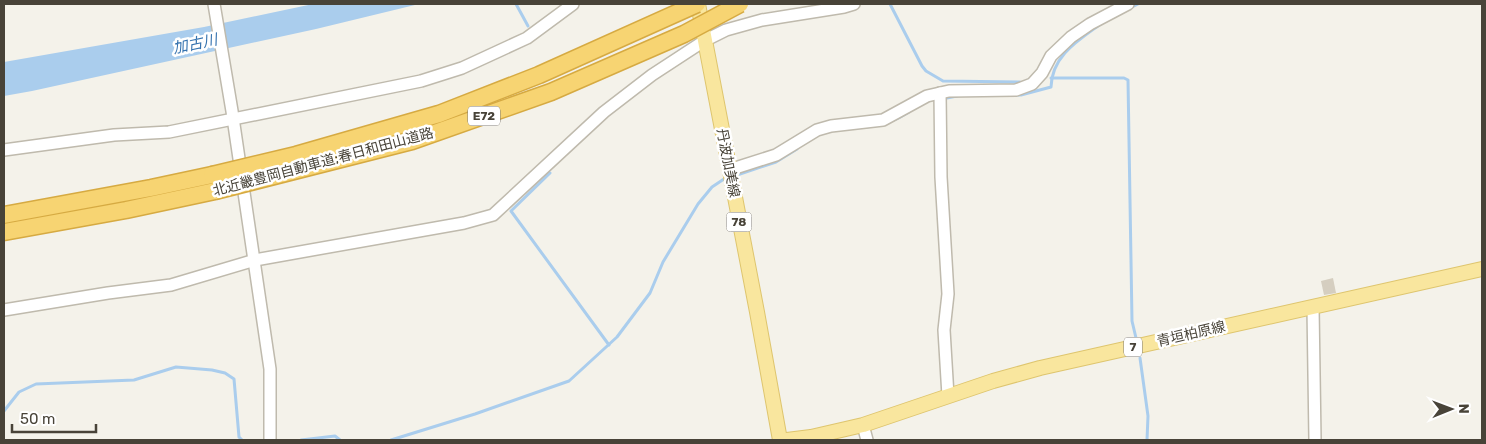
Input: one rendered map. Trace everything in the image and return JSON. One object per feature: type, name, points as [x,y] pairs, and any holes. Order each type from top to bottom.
[{"type":"highway","name":"北近畿豊岡自動車道;春日和田山道路","points":[[4,232],[126,210],[296,155],[439,114],[539,75],[698,4]]},
{"type":"highway","name":"北近畿豊岡自動車道;春日和田山道路","points":[[4,215],[151,188],[214,183],[412,141],[551,92],[684,34],[740,4]]},
{"type":"main road","name":"丹波加美線","points":[[698,4],[780,440]]},
{"type":"main road","name":"青垣柏原線","points":[[787,440],[811,437],[863,425],[993,381],[1040,368],[1482,269]]},
{"type":"street","points":[[214,4],[233,115],[270,369],[270,440]]},
{"type":"street","points":[[4,150],[114,135],[169,132],[233,115],[422,81],[462,68],[527,38],[573,4]]},
{"type":"street","points":[[4,310],[171,285],[255,260],[464,223],[493,215],[604,112],[652,75],[704,42],[726,30],[762,20],[854,4]]},
{"type":"street","points":[[729,170],[776,155],[817,130],[831,126],[883,120],[927,96],[949,91],[1016,90],[1032,84],[1042,73],[1052,56],[1071,37],[1090,24],[1128,4]]},
{"type":"street","points":[[940,93],[941,177],[948,294],[944,330],[948,396]]},
{"type":"street","points":[[1313,306],[1314,440]]},
{"type":"street","points":[[863,425],[867,440]]},
{"type":"water","name":"加古川","points":[[313,4],[419,4],[316,29],[4,96],[4,62],[204,27]]},
{"type":"building","points":[[1333,278],[1336,293],[1324,295],[1321,281]]},
{"type":"waterway","points":[[516,4],[528,26]]},
{"type":"waterway","points":[[890,4],[926,71],[943,81],[1020,82]]},
{"type":"waterway","points":[[1130,8],[1138,4]]},
{"type":"waterway","points":[[1016,95],[1051,87],[1056,66],[1068,49],[1102,23]]},
{"type":"waterway","points":[[1051,78],[1124,78],[1128,80],[1132,321],[1136,338]]},
{"type":"waterway","points":[[947,98],[957,96]]},
{"type":"waterway","points":[[866,127],[888,122],[909,112]]},
{"type":"waterway","points":[[737,175],[776,162],[797,149]]},
{"type":"waterway","points":[[550,173],[511,211],[609,345]]},
{"type":"waterway","points":[[391,440],[475,414],[569,381],[617,337],[650,293],[663,262],[698,204],[712,187],[724,179]]},
{"type":"waterway","points":[[1140,358],[1148,416],[1147,440]]},
{"type":"waterway","points":[[4,411],[19,392],[36,384],[134,380],[176,367],[212,370],[225,373],[234,379],[239,437],[242,440]]},
{"type":"waterway","points":[[301,440],[335,436],[340,440]]}]
